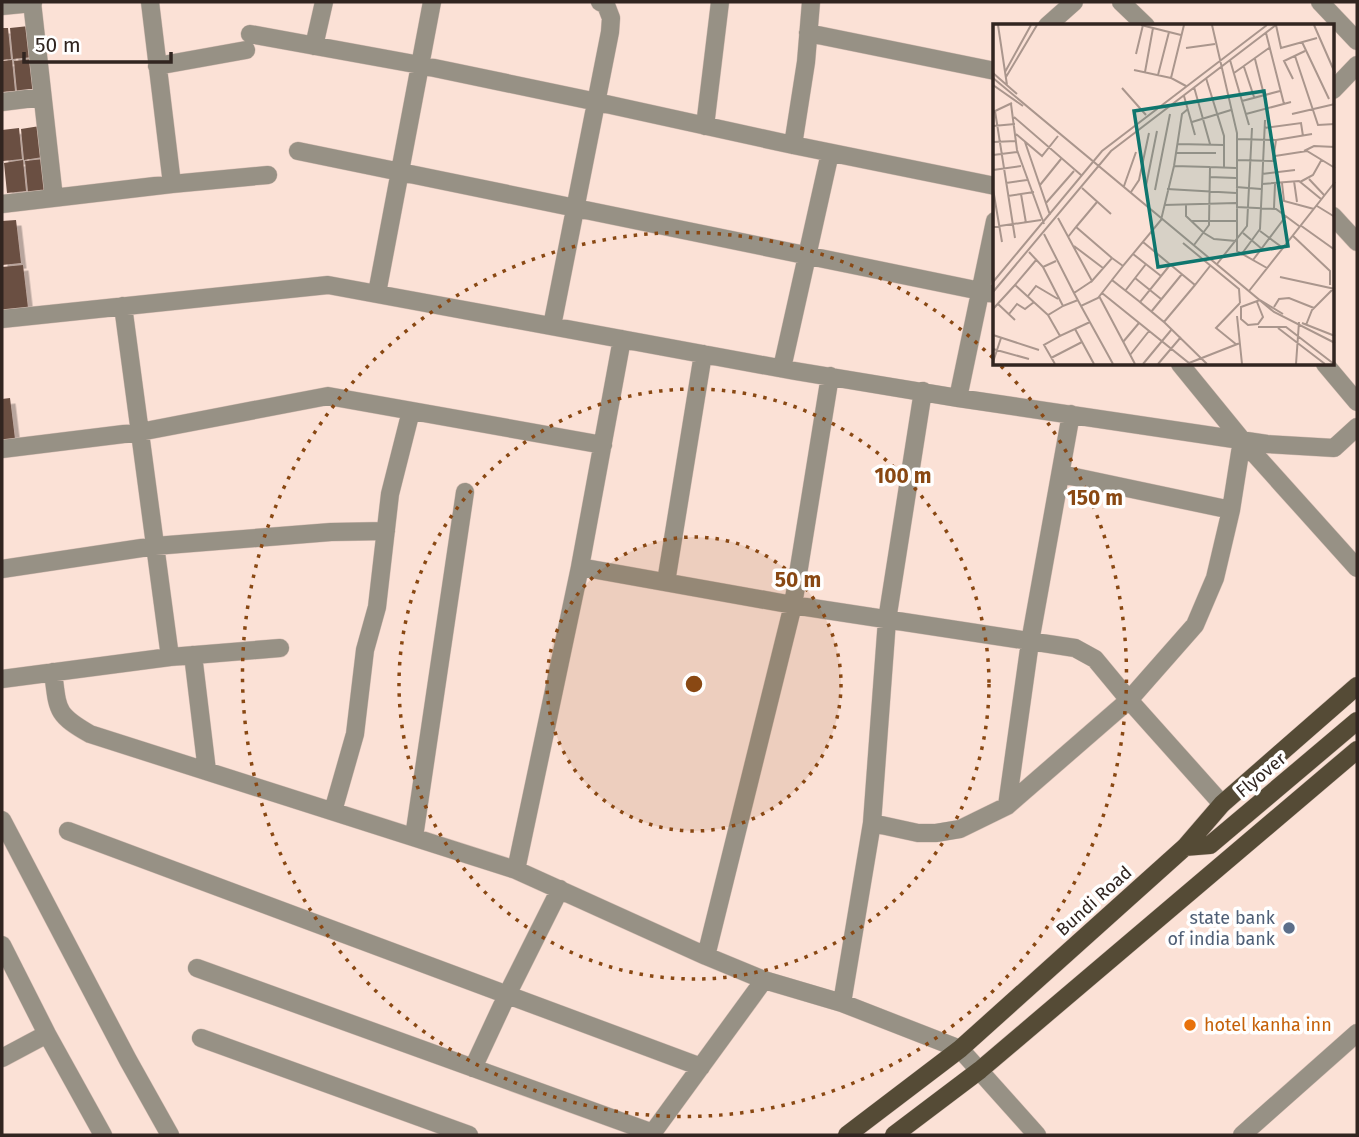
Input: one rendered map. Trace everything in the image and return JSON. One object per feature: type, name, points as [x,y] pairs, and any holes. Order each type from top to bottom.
[{"type":"main road","name":"Bundi Road","points":[[848,1135],[960,1049],[1185,847],[1222,804],[1357,686]]},
{"type":"main road","name":"Flyover","points":[[1185,847],[1210,845],[1357,721]]},
{"type":"main road","points":[[894,1135],[980,1070],[1357,750]]},
{"type":"street","points":[[2,6],[32,2],[54,198]]},
{"type":"street","points":[[149,2],[172,184]]},
{"type":"street","points":[[314,46],[324,2]]},
{"type":"street","points":[[377,293],[432,2]]},
{"type":"street","points":[[552,326],[611,18],[606,5],[600,2]]},
{"type":"street","points":[[705,126],[719,2]]},
{"type":"street","points":[[793,145],[806,62],[811,2]]},
{"type":"street","points":[[1049,24],[1074,2]]},
{"type":"street","points":[[1121,2],[1144,24]]},
{"type":"street","points":[[1320,2],[1357,41]]},
{"type":"street","points":[[808,33],[993,71]]},
{"type":"street","points":[[157,66],[248,42],[314,46],[420,65],[993,186]]},
{"type":"street","points":[[1334,89],[1357,65]]},
{"type":"street","points":[[2,102],[43,97]]},
{"type":"street","points":[[298,151],[987,293]]},
{"type":"street","points":[[782,368],[830,153]]},
{"type":"street","points":[[2,204],[268,175]]},
{"type":"street","points":[[1334,217],[1352,237],[1334,243]]},
{"type":"street","points":[[958,398],[987,293],[993,239]]},
{"type":"street","points":[[2,320],[328,285],[958,398],[1267,444],[1334,448],[1357,427]]},
{"type":"street","points":[[123,306],[170,657]]},
{"type":"street","points":[[516,870],[580,567],[622,339]]},
{"type":"street","points":[[666,582],[703,354]]},
{"type":"street","points":[[1327,366],[1357,402]]},
{"type":"street","points":[[1189,367],[1242,440],[1357,568]]},
{"type":"street","points":[[706,956],[793,605],[830,376]]},
{"type":"street","points":[[842,1003],[872,822],[887,620],[923,391]]},
{"type":"street","points":[[2,449],[140,432],[328,396],[603,445]]},
{"type":"street","points":[[333,811],[355,734],[365,650],[377,607],[390,494],[411,411]]},
{"type":"street","points":[[1007,806],[1030,642],[1071,414]]},
{"type":"street","points":[[872,822],[918,833],[960,829],[1007,806],[1129,700],[1195,625],[1215,578],[1231,510],[1242,440]]},
{"type":"street","points":[[1061,474],[1231,510]]},
{"type":"street","points":[[414,837],[465,492]]},
{"type":"street","points":[[2,569],[155,546],[331,532],[386,531]]},
{"type":"street","points":[[580,567],[793,605],[1075,648],[1096,659],[1222,804]]},
{"type":"street","points":[[2,679],[170,657],[280,648]]},
{"type":"street","points":[[193,655],[207,771]]},
{"type":"street","points":[[53,672],[58,709],[70,723],[90,734],[516,870],[764,980],[842,1003],[960,1049],[1037,1135]]},
{"type":"street","points":[[2,820],[170,1135]]},
{"type":"street","points":[[68,831],[701,1067]]},
{"type":"street","points":[[472,1068],[560,890]]},
{"type":"street","points":[[2,945],[103,1135]]},
{"type":"street","points":[[197,968],[652,1134],[764,980]]},
{"type":"street","points":[[1242,1135],[1357,1033]]},
{"type":"street","points":[[2,1058],[47,1034]]},
{"type":"street","points":[[201,1038],[469,1135]]},
{"type":"building","points":[[29,26],[33,57],[13,59],[10,28]]},
{"type":"building","points":[[2,28],[8,28],[11,59],[2,60]]},
{"type":"building","points":[[33,59],[37,90],[17,92],[14,61]]},
{"type":"building","points":[[12,60],[15,91],[2,92],[2,61]]},
{"type":"building","points":[[40,126],[43,157],[24,160],[21,129]]},
{"type":"building","points":[[19,128],[22,159],[3,161],[2,130]]},
{"type":"building","points":[[44,159],[47,190],[28,192],[25,161]]},
{"type":"building","points":[[23,160],[26,191],[7,193],[4,163]]},
{"type":"building","points":[[16,220],[21,263],[2,265],[2,221]]},
{"type":"building","points":[[23,265],[28,308],[2,311],[2,267]]},
{"type":"building","points":[[10,398],[15,439],[2,441],[2,399]]},
{"type":"place","name":"state bank of india bank","points":[[1289,928]]},
{"type":"place","name":"hotel kanha inn","points":[[1190,1025]]}]
